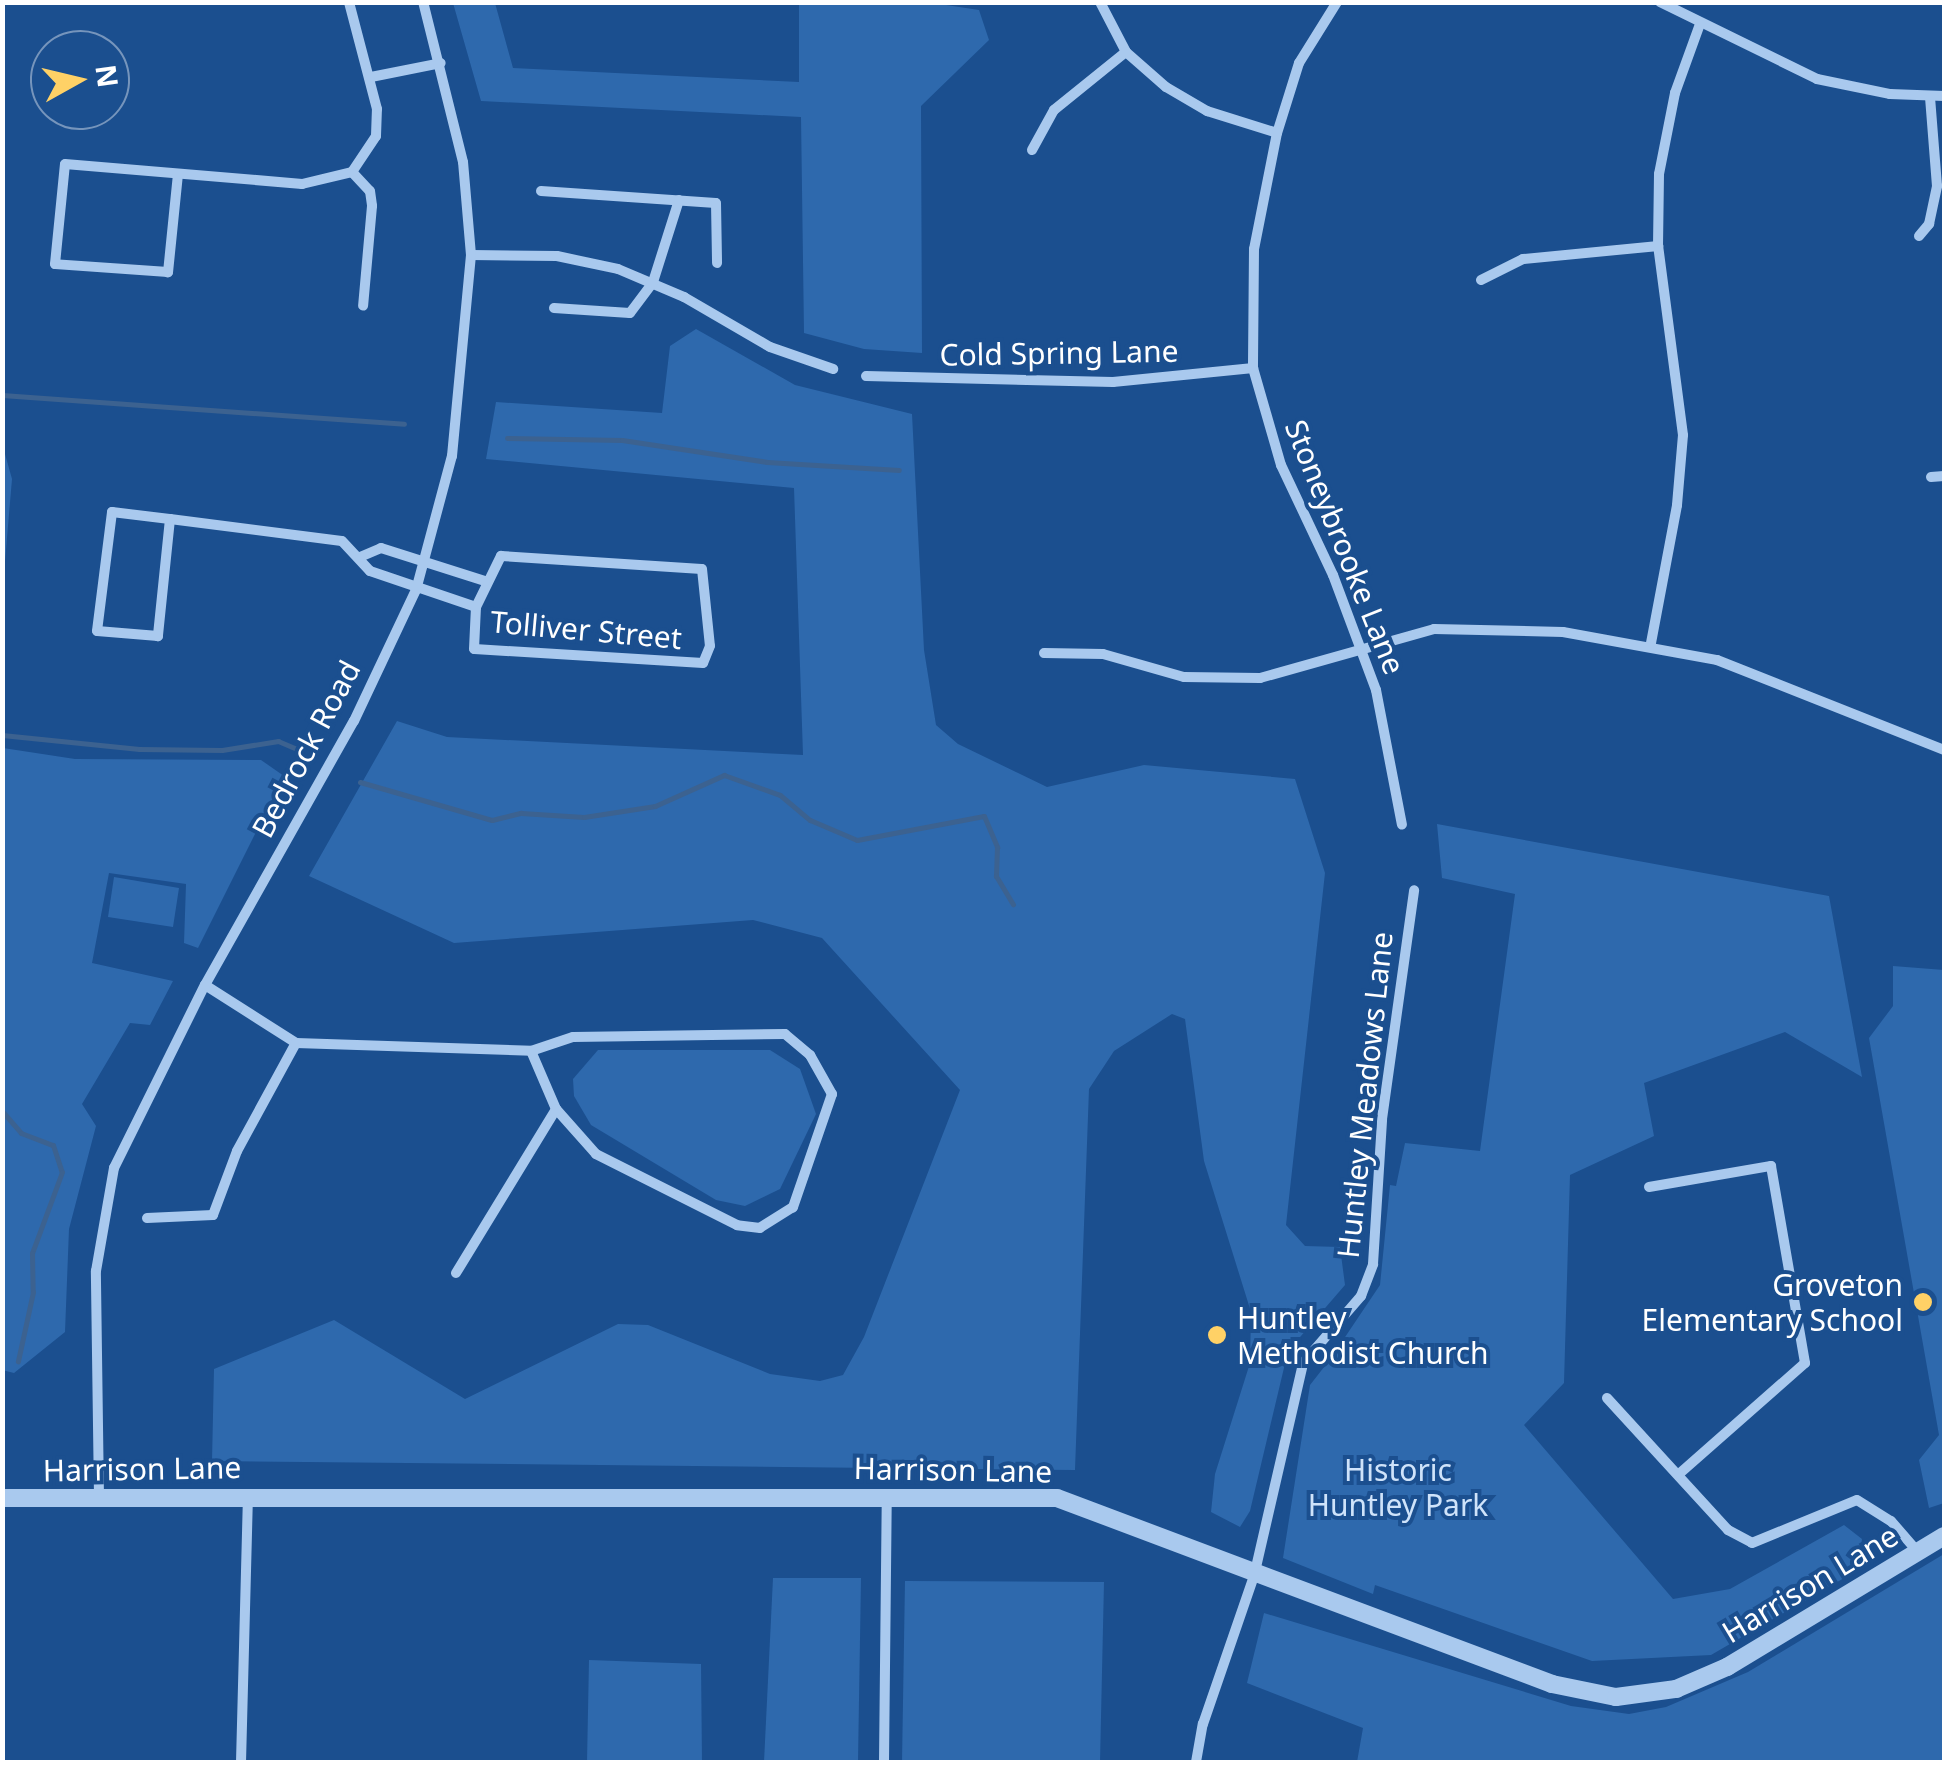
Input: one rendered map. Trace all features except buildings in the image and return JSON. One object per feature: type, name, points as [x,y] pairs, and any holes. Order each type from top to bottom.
[{"type":"street","points":[[178,174],[168,272],[55,264],[65,164],[302,184],[352,172],[376,136],[371,77],[349,2]]},
{"type":"street","name":"Bedrock Road","points":[[98,1497],[96,1270],[102,1220],[126,1135],[205,985],[354,721],[416,590],[460,416],[472,255],[463,162],[424,2]]},
{"type":"street","points":[[1100,2],[1126,52],[1193,104],[1277,133]]},
{"type":"street","name":"Stoneybrooke Lane","points":[[1337,2],[1298,62],[1277,133],[1254,249],[1254,368],[1281,465],[1362,650],[1386,734],[1402,826]]},
{"type":"street","points":[[1660,2],[1817,79],[1930,98],[1944,96]]},
{"type":"street","points":[[1651,643],[1677,505],[1683,435],[1658,246],[1667,126],[1700,24]]},
{"type":"street","points":[[1032,150],[1054,110],[1126,52]]},
{"type":"street","points":[[371,77],[441,63]]},
{"type":"street","points":[[1919,236],[1929,224],[1937,186],[1930,98]]},
{"type":"street","points":[[352,172],[370,191],[372,206],[364,306]]},
{"type":"street","points":[[541,191],[716,202],[717,262]]},
{"type":"street","points":[[554,308],[630,314],[653,282],[679,200]]},
{"type":"street","points":[[1482,280],[1522,258],[1658,246]]},
{"type":"street","points":[[472,255],[558,256],[653,282],[770,346],[833,369]]},
{"type":"street","name":"Cold Spring Lane","points":[[866,376],[1113,382],[1254,368]]},
{"type":"street","points":[[1931,477],[1944,476]]},
{"type":"street","points":[[170,519],[158,636],[98,631],[112,512],[170,519],[342,541],[360,556]]},
{"type":"street","name":"Tolliver Street","points":[[476,607],[416,590],[370,571],[360,556],[381,548],[485,582]]},
{"type":"street","name":"Tolliver Street","points":[[500,556],[702,569],[710,646],[703,664],[693,665],[474,649],[476,607],[500,556]]},
{"type":"street","points":[[1044,653],[1103,654],[1210,680],[1282,674],[1411,633],[1468,628],[1651,643],[1770,678],[1944,750]]},
{"type":"street","name":"Huntley Meadows Lane","points":[[1196,1762],[1203,1724],[1254,1576],[1303,1363],[1362,1296],[1374,1264],[1382,1119],[1414,890]]},
{"type":"street","points":[[205,985],[296,1042],[531,1051],[573,1037],[785,1034],[810,1056],[832,1094],[792,1207],[760,1228],[737,1225],[596,1154],[556,1109],[531,1051]]},
{"type":"street","points":[[147,1218],[213,1215],[237,1151],[296,1042]]},
{"type":"street","points":[[456,1273],[556,1109]]},
{"type":"street","points":[[1649,1186],[1771,1166],[1806,1363],[1679,1474]]},
{"type":"street","points":[[1608,1398],[1728,1530],[1752,1543],[1857,1500],[1891,1521],[1917,1551]]},
{"type":"street","points":[[241,1762],[248,1495]]},
{"type":"street","points":[[884,1762],[887,1495]]},
{"type":"street","name":"Harrison Lane","points":[[2,1498],[1058,1498],[1254,1576],[1552,1684],[1635,1696],[1676,1689],[1727,1667],[1807,1624],[1944,1536]]},
{"type":"green space","points":[[453,3],[495,3],[513,68],[799,82],[799,3],[933,3],[979,10],[989,40],[921,106],[922,353],[864,349],[804,333],[801,117],[481,101]]},
{"type":"green space","points":[[696,329],[795,385],[912,414],[924,650],[936,725],[958,744],[1047,787],[1144,765],[1295,779],[1325,873],[1286,1225],[1305,1246],[1340,1247],[1345,1285],[1288,1351],[1250,1511],[1240,1527],[1211,1512],[1215,1474],[1250,1363],[1251,1312],[1204,1161],[1185,1019],[1172,1014],[1114,1051],[1089,1089],[1075,1470],[212,1461],[214,1369],[334,1320],[465,1399],[618,1324],[648,1325],[770,1374],[820,1381],[843,1375],[864,1337],[960,1090],[822,938],[753,920],[454,943],[309,876],[397,721],[447,737],[803,755],[794,488],[486,459],[496,402],[662,413],[670,346]]},
{"type":"green space","points":[[3,447],[12,479],[3,585]]},
{"type":"green space","points":[[3,748],[75,759],[261,760],[284,776],[198,948],[184,943],[186,884],[109,873],[92,963],[173,981],[150,1025],[130,1023],[82,1104],[96,1126],[69,1229],[65,1332],[14,1373],[2,1370]]},
{"type":"green space","name":"Historic Huntley Park","points":[[1437,824],[1829,896],[1862,1077],[1785,1032],[1644,1083],[1654,1136],[1570,1175],[1564,1383],[1524,1425],[1673,1599],[1730,1589],[1844,1525],[1862,1539],[1858,1570],[1711,1655],[1592,1661],[1375,1585],[1373,1594],[1283,1558],[1310,1385],[1328,1362],[1324,1353],[1333,1355],[1380,1285],[1390,1185],[1396,1186],[1405,1143],[1480,1151],[1515,894],[1442,878]]},
{"type":"green space","points":[[114,877],[179,888],[173,927],[108,917]]},
{"type":"green space","points":[[1893,966],[1944,970],[1944,1503],[1929,1508],[1919,1460],[1939,1435],[1869,1038],[1893,1006]]},
{"type":"green space","points":[[598,1050],[770,1050],[800,1069],[816,1114],[780,1189],[745,1206],[716,1200],[591,1125],[574,1096],[573,1079]]},
{"type":"green space","points":[[1944,1554],[1944,1762],[1357,1762],[1363,1728],[1247,1683],[1264,1613],[1571,1706],[1629,1714],[1666,1707],[1748,1672]]},
{"type":"green space","points":[[773,1578],[861,1578],[858,1761],[764,1762]]},
{"type":"green space","points":[[905,1581],[1104,1582],[1100,1762],[902,1762]]},
{"type":"green space","points":[[589,1660],[701,1664],[702,1762],[587,1762]]},
{"type":"waterway","points":[[2,395],[404,424]]},
{"type":"waterway","points":[[507,438],[622,440],[767,462],[899,470]]},
{"type":"waterway","points":[[2,735],[139,749],[222,750],[278,741],[301,751]]},
{"type":"waterway","points":[[360,782],[492,820],[521,813],[584,817],[655,806],[724,775],[780,795],[810,820],[857,840],[984,816],[997,847],[996,876],[1013,904]]},
{"type":"waterway","points":[[2,1111],[21,1133],[53,1145],[62,1172],[32,1253],[33,1292],[18,1361]]},
{"type":"place","name":"Groveton Elementary School","points":[[1923,1302]]},
{"type":"place","name":"Huntley Methodist Church","points":[[1217,1335]]}]
